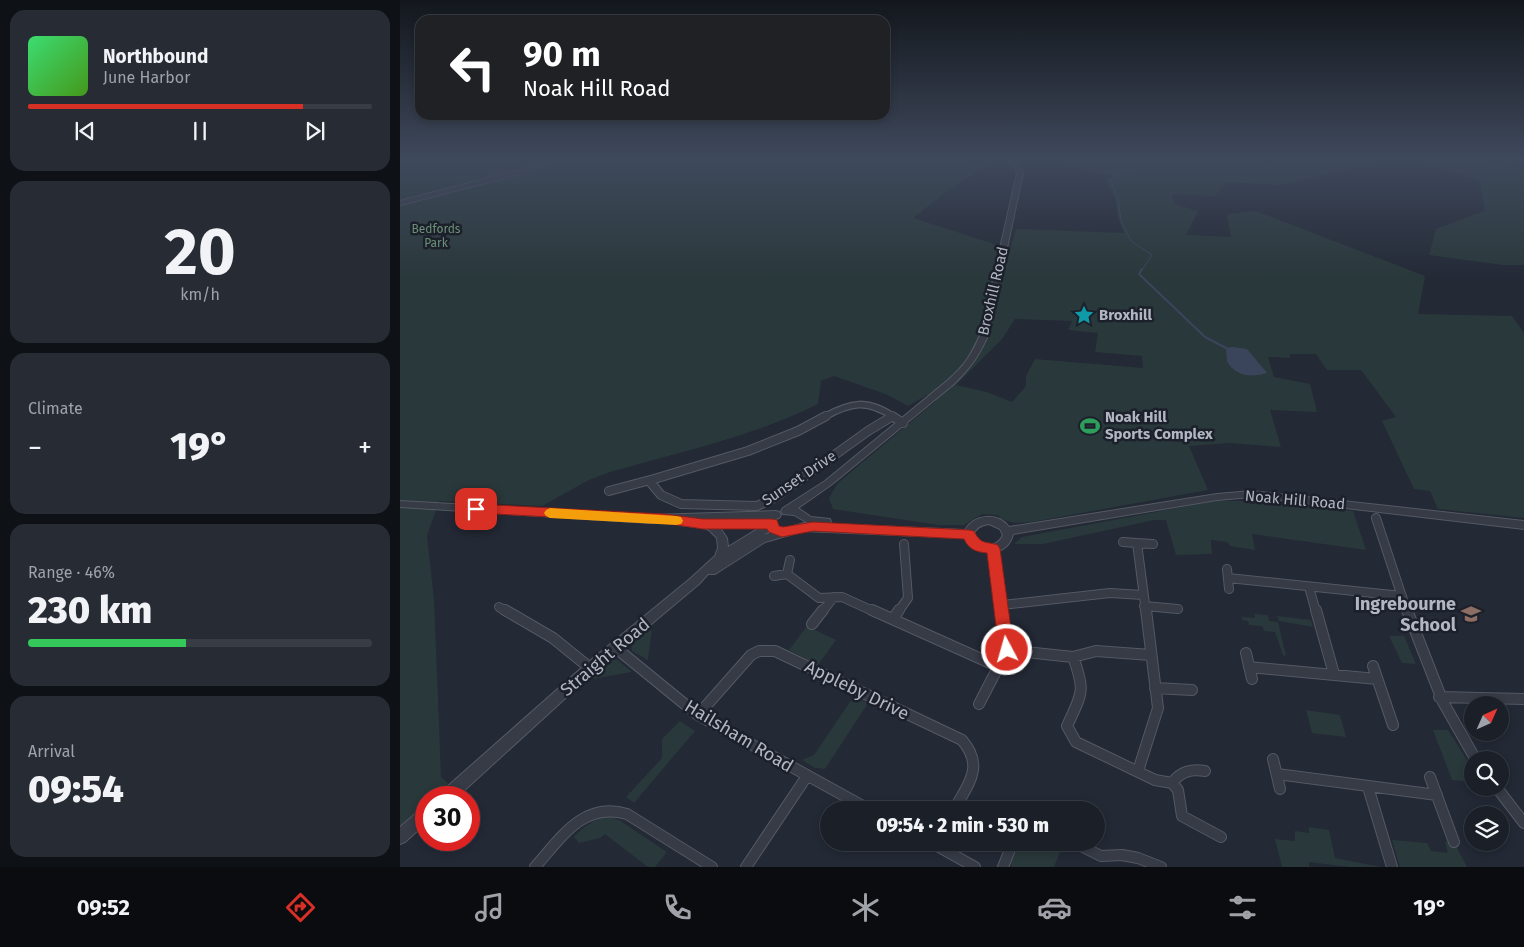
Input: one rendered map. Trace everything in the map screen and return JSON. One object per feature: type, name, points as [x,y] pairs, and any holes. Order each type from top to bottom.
[{"type":"street","points":[[400,203],[417,198]]},
{"type":"street","name":"Broxhill Road","points":[[776,519],[828,483],[966,368],[977,351],[985,333],[1014,198]]},
{"type":"street","points":[[609,491],[741,454],[795,432],[848,405],[873,405],[888,411],[891,417],[902,423]]},
{"type":"street","name":"Sunset Drive","points":[[654,479],[651,483],[655,489],[670,500],[681,504],[757,506],[776,497],[862,434],[891,417]]},
{"type":"street","name":"Broxhill Road","points":[[801,516],[809,501],[828,483]]},
{"type":"street","name":"Noak Hill Road","points":[[1007,531],[1217,497],[1252,494],[1524,524]]},
{"type":"street","points":[[400,504],[664,519],[703,524],[776,519],[796,511],[809,520],[865,526],[882,530]]},
{"type":"street","points":[[664,519],[688,516],[776,519]]},
{"type":"street","points":[[796,529],[802,523],[801,516]]},
{"type":"street","points":[[1376,518],[1420,651],[1440,697],[1471,751]]},
{"type":"street","points":[[776,519],[774,529],[782,532]]},
{"type":"street","name":"Straight Road","points":[[457,786],[590,668],[696,581],[720,558],[776,519]]},
{"type":"street","points":[[983,520],[996,521],[1002,524],[1007,531],[1007,540],[1003,545],[994,549],[979,547],[972,542],[969,534],[972,526],[983,520]]},
{"type":"street","points":[[703,524],[717,530],[722,536],[723,550],[720,558]]},
{"type":"street","points":[[696,581],[762,539],[782,532],[813,526],[969,534]]},
{"type":"street","points":[[1123,542],[1154,544]]},
{"type":"street","points":[[1137,543],[1158,708],[1138,771]]},
{"type":"street","points":[[893,619],[908,598],[909,592],[904,544]]},
{"type":"street","points":[[979,704],[1007,650],[994,549]]},
{"type":"street","points":[[788,574],[790,560]]},
{"type":"street","points":[[1227,568],[1230,589]]},
{"type":"street","points":[[774,576],[788,574],[819,598],[842,597],[999,667]]},
{"type":"street","points":[[1228,578],[1402,596]]},
{"type":"street","points":[[1309,587],[1334,674]]},
{"type":"street","points":[[1002,606],[1110,593],[1143,595]]},
{"type":"street","points":[[812,624],[834,597]]},
{"type":"street","points":[[1144,606],[1178,609]]},
{"type":"street","points":[[499,607],[553,638],[590,668]]},
{"type":"street","name":"Hailsham Road","points":[[616,648],[698,715],[853,801]]},
{"type":"street","name":"Appleby Drive","points":[[698,715],[747,659],[760,651],[775,650],[962,740],[971,752],[975,763],[974,772],[959,801]]},
{"type":"street","points":[[1007,650],[1073,657],[1096,651],[1151,655]]},
{"type":"street","points":[[1246,653],[1252,679]]},
{"type":"street","points":[[1073,657],[1080,676],[1082,693],[1067,726],[1068,732],[1076,742],[1155,780],[1172,783],[1178,790],[1182,816],[1221,837]]},
{"type":"street","points":[[1373,666],[1393,725]]},
{"type":"street","points":[[1249,667],[1378,679]]},
{"type":"street","points":[[1155,688],[1192,690]]},
{"type":"street","points":[[1440,697],[1524,699]]},
{"type":"street","points":[[1273,759],[1280,789]]},
{"type":"street","points":[[1172,783],[1177,775],[1188,769],[1205,771]]},
{"type":"street","points":[[1277,774],[1437,795]]},
{"type":"street","points":[[746,867],[807,776]]},
{"type":"street","points":[[1430,777],[1454,842]]},
{"type":"street","points":[[1368,787],[1392,867]]},
{"type":"street","points":[[1503,796],[1524,823]]},
{"type":"street","points":[[536,867],[575,825],[597,810],[607,809],[626,813],[712,867]]},
{"type":"street","points":[[400,837],[415,824]]},
{"type":"street","points":[[947,851],[975,867]]},
{"type":"street","points":[[1002,867],[1010,851]]},
{"type":"street","points":[[1091,851],[1101,856],[1122,855],[1138,858],[1161,867]]},
{"type":"green space","name":"Bedfords Park","points":[[400,198],[938,198],[913,218],[1010,249],[1016,229],[1124,233],[1118,218],[1115,198],[1173,198],[1174,204],[1198,211],[1186,235],[1231,237],[1227,214],[1256,211],[1425,276],[1418,314],[1512,316],[1524,333],[1524,518],[1438,509],[1430,491],[1414,489],[1382,421],[1396,417],[1361,370],[1327,370],[1316,354],[1290,354],[1290,358],[1268,357],[1274,377],[1310,384],[1317,412],[1270,410],[1281,447],[1229,443],[1189,446],[1208,490],[1032,522],[1014,523],[1001,519],[998,515],[982,514],[964,525],[938,525],[833,509],[829,498],[838,483],[937,400],[927,395],[908,406],[888,395],[834,376],[821,381],[818,404],[792,416],[716,443],[610,472],[589,480],[542,506],[439,501],[427,536],[434,600],[441,777],[449,784],[447,786],[415,786],[415,814],[400,827]],"holes":[[[1015,319],[1072,321],[1068,330],[1098,333],[1095,352],[1142,356],[1143,368],[1035,359],[1026,376],[1026,386],[1012,402],[987,392],[956,385],[1002,339]]]},
{"type":"green space","points":[[1483,198],[1524,198],[1524,265],[1503,265],[1429,255],[1436,229],[1485,211]]},
{"type":"green space","points":[[1215,501],[1257,501],[1353,511],[1366,550],[1252,534],[1255,550],[1230,546],[1228,542],[1211,540],[1212,554],[1176,555],[1166,520],[1154,520],[1043,544],[1014,544],[1022,537]]},
{"type":"green space","points":[[1254,614],[1268,615],[1269,621],[1278,622],[1286,656],[1283,655],[1275,632],[1264,631],[1262,626],[1249,625],[1248,621],[1242,620],[1242,617],[1255,618]]},
{"type":"green space","points":[[1277,616],[1311,620],[1313,627],[1279,621]]},
{"type":"green space","points":[[653,620],[648,660],[632,651],[631,641]]},
{"type":"green space","points":[[807,626],[836,640],[818,665],[789,650]]},
{"type":"green space","points":[[1389,636],[1404,636],[1416,664],[1402,663]]},
{"type":"green space","points":[[615,658],[632,672],[592,679],[590,675],[610,659]]},
{"type":"green space","points":[[854,696],[868,703],[825,769],[815,768],[802,760],[814,755]]},
{"type":"green space","points":[[1306,710],[1340,715],[1346,737],[1312,733]]},
{"type":"green space","points":[[680,721],[695,731],[634,803],[626,797],[662,758],[662,739]]},
{"type":"green space","points":[[1433,730],[1448,730],[1464,755],[1464,781],[1452,780]]},
{"type":"green space","points":[[607,816],[619,820],[667,852],[655,867],[648,867],[605,834],[600,838],[579,843],[574,837],[589,824]]},
{"type":"green space","points":[[1309,827],[1329,830],[1335,858],[1381,867],[1349,867],[1309,862],[1309,867],[1282,867],[1275,839],[1295,841],[1295,831],[1309,833]]},
{"type":"green space","points":[[1392,840],[1427,843],[1431,851],[1448,853],[1445,842],[1454,842],[1467,867],[1400,867]]},
{"type":"green space","points":[[1016,851],[1060,851],[1054,867],[1011,867],[1012,859]]},
{"type":"water","points":[[1226,348],[1247,349],[1267,373],[1250,375],[1234,370],[1227,361]]},
{"type":"waterway","points":[[1118,198],[1121,221],[1131,241],[1152,255],[1142,270]]},
{"type":"waterway","points":[[1142,269],[1139,274],[1205,337],[1226,348]]},
{"type":"slow traffic","points":[[550,513],[676,521]]},
{"type":"place","name":"Broxhill","points":[[1084,315]]},
{"type":"place","name":"Noak Hill Sports Complex","points":[[1090,426]]},
{"type":"place","name":"Ingrebourne School","points":[[1471,614]]},
{"type":"route","points":[[476,509],[664,519],[703,524],[772,524],[774,529],[782,532],[791,532],[796,529],[813,526],[969,534],[972,542],[979,547],[994,549],[1007,650]]}]
